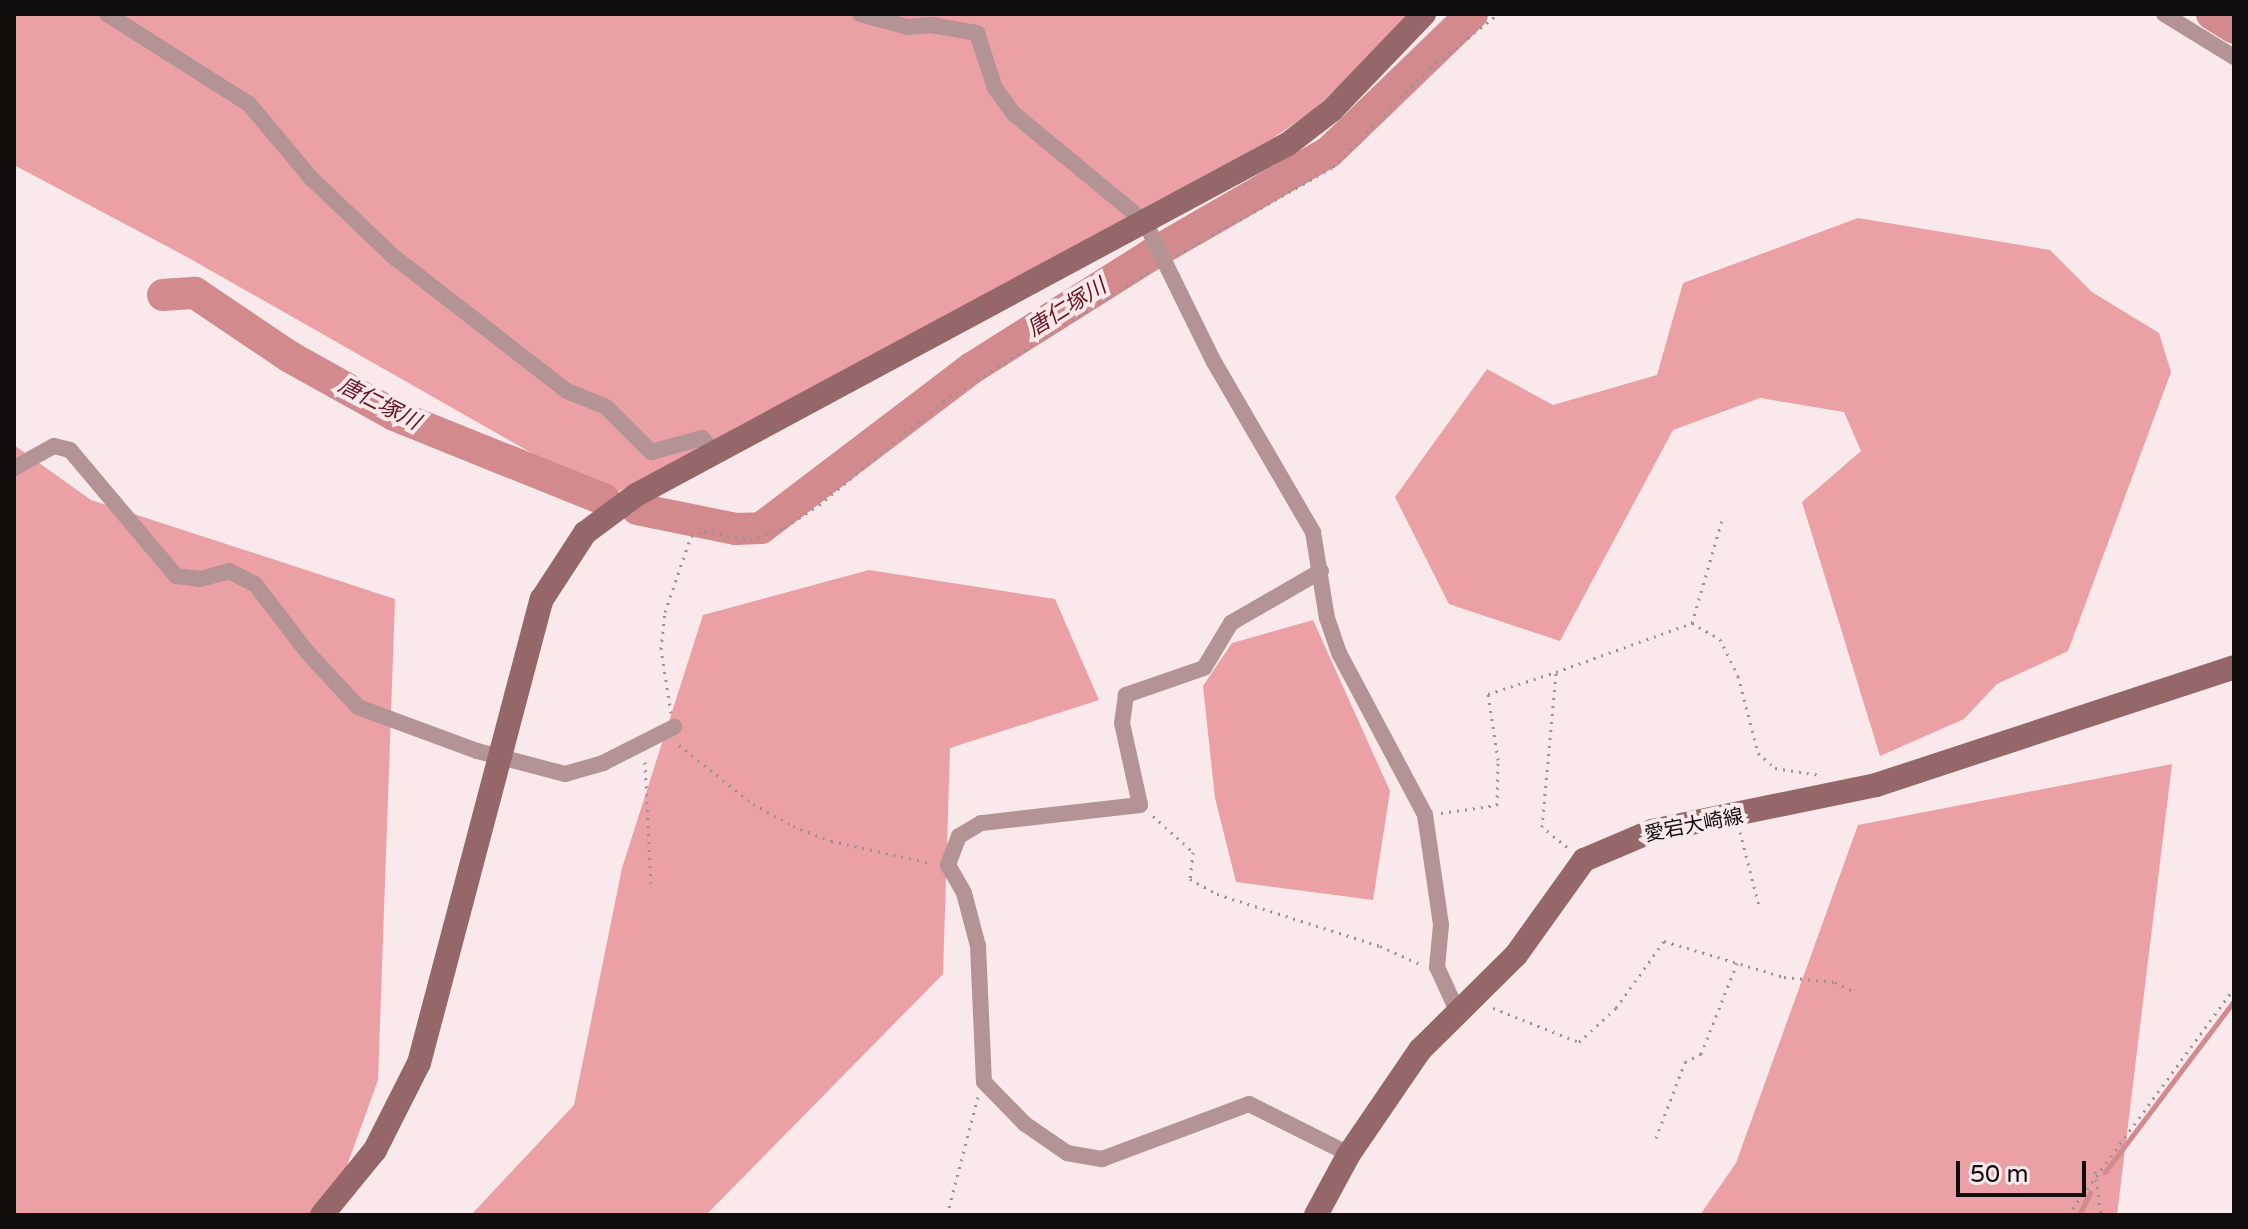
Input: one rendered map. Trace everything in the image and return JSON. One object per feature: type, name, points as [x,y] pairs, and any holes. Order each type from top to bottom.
[{"type":"street","points":[[107,14],[249,104],[312,179],[394,257],[567,391],[606,407],[651,452],[702,438],[714,452]]},
{"type":"street","points":[[860,14],[908,27],[931,25],[977,33],[995,88],[1014,114],[1145,222],[1167,260],[1214,362],[1307,518],[1321,571],[1327,618],[1339,653],[1425,815],[1441,925],[1437,967],[1467,1008]]},
{"type":"street","points":[[322,1215],[375,1150],[419,1063],[542,599],[585,533],[636,495],[1145,222],[1309,129],[1424,14]]},
{"type":"street","points":[[2164,14],[2234,57]]},
{"type":"street","points":[[14,468],[54,446],[70,450],[176,576],[200,579],[229,571],[255,584],[358,707],[501,758],[565,774],[603,763],[674,727]]},
{"type":"street","points":[[1321,571],[1231,623],[1204,668],[1126,695],[1122,723],[1140,805],[981,823],[959,836],[948,865],[964,893],[978,946],[984,1082],[1025,1124],[1067,1153],[1102,1159],[1249,1104],[1349,1154]]},
{"type":"street","name":"愛宕大崎線","points":[[1584,860],[1652,831],[1826,798],[2234,667]]},
{"type":"street","points":[[1316,1215],[1349,1154],[1420,1050],[1467,1008],[1516,955],[1584,860]]},
{"type":"path","points":[[948,865],[881,854],[793,826],[713,774],[667,734],[674,727],[661,649],[665,612],[691,536],[704,531],[750,540],[785,527],[819,505],[943,401],[1167,260],[1333,167],[1430,68],[1498,14]]},
{"type":"path","points":[[1692,623],[1722,520]]},
{"type":"path","points":[[1425,815],[1497,805],[1498,760],[1488,694],[1692,623],[1720,639],[1738,676],[1758,753],[1775,768],[1821,775],[1826,798]]},
{"type":"path","points":[[1556,672],[1542,827],[1584,860]]},
{"type":"path","points":[[644,742],[651,883]]},
{"type":"path","points":[[1140,805],[1193,852],[1190,879],[1217,894],[1437,967]]},
{"type":"path","points":[[1736,817],[1759,906]]},
{"type":"path","points":[[1467,1008],[1579,1042],[1616,1008],[1664,941],[1784,977],[1835,982],[1855,992]]},
{"type":"path","points":[[1656,1138],[1685,1062],[1701,1054],[1737,963]]},
{"type":"path","points":[[2068,1215],[2095,1171],[2234,988]]},
{"type":"path","points":[[947,1215],[984,1082]]},
{"type":"path","points":[[2095,1171],[2101,1215]]},
{"type":"shaded area","points":[[14,14],[1413,14],[1315,109],[1272,139],[609,497],[187,257],[14,165]]},
{"type":"shaded area","points":[[1858,218],[2050,250],[2092,292],[2159,333],[2171,372],[2068,651],[1997,684],[1964,719],[1880,756],[1802,502],[1861,451],[1844,412],[1760,398],[1673,430],[1560,641],[1449,604],[1395,497],[1487,369],[1553,405],[1657,375],[1683,283]]},
{"type":"shaded area","points":[[14,445],[91,500],[395,599],[378,1080],[329,1215],[14,1215]]},
{"type":"shaded area","points":[[869,570],[1055,599],[1099,700],[950,748],[943,974],[706,1215],[471,1215],[574,1105],[622,868],[703,615]]},
{"type":"shaded area","points":[[1313,620],[1390,791],[1373,900],[1236,882],[1215,798],[1203,686],[1232,643]]},
{"type":"shaded area","points":[[2172,764],[2117,1215],[1700,1215],[1736,1163],[1858,825]]},
{"type":"waterway","name":"唐仁塚川","points":[[637,509],[736,529],[761,528],[972,368],[1152,254],[1329,152],[1472,14]]},
{"type":"waterway","name":"唐仁塚川","points":[[2212,14],[2234,28]]},
{"type":"waterway","name":"唐仁塚川","points":[[163,295],[195,293],[290,357],[394,415],[605,500]]},
{"type":"waterway","points":[[2105,1172],[2234,1001]]},
{"type":"waterway","points":[[2079,1215],[2090,1192]]}]
